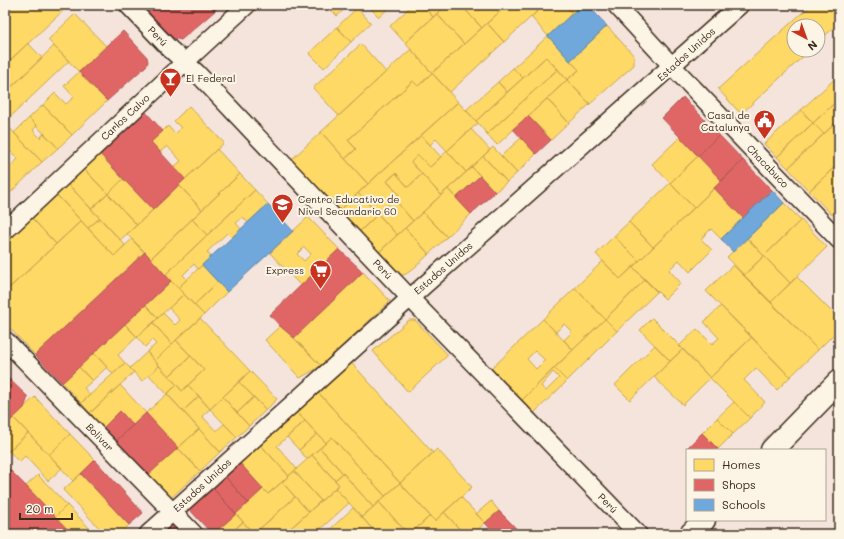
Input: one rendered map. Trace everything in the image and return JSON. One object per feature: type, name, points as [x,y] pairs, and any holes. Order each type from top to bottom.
[{"type":"main road","points":[[773,449],[839,381]]},
{"type":"main road","points":[[690,534],[703,521]]},
{"type":"street","name":"Perú","points":[[128,5],[170,49],[202,78],[410,298],[638,534]]},
{"type":"street","name":"Carlos Calvo","points":[[5,231],[247,5]]},
{"type":"street","name":"Chacabuco","points":[[616,5],[672,66],[839,240]]},
{"type":"street","name":"Estados Unidos","points":[[148,534],[410,298],[740,5]]},
{"type":"street","name":"Bolívar","points":[[5,340],[194,534]]},
{"type":"building: Homes","points":[[11,5],[69,5],[5,65],[5,10]]},
{"type":"building: Homes","points":[[141,5],[153,5],[146,11]]},
{"type":"building: Homes","points":[[327,5],[349,5],[337,16]]},
{"type":"building: Homes","points":[[367,5],[392,5],[379,17]]},
{"type":"building: Homes","points":[[412,5],[423,5],[433,17],[405,43],[390,26]]},
{"type":"building: Homes","points":[[423,5],[446,5],[433,17]]},
{"type":"building: Homes","points":[[446,5],[461,5],[482,28],[464,44],[437,14]]},
{"type":"building: Homes","points":[[461,5],[507,5],[482,28]]},
{"type":"building: Homes","points":[[507,5],[544,5],[504,42],[487,23]]},
{"type":"building: Homes","points":[[544,5],[565,5],[572,13],[548,36],[531,17]]},
{"type":"building: Homes","points":[[565,5],[582,5],[572,13]]},
{"type":"building: Homes","points":[[812,5],[839,5],[839,23],[826,35],[826,18],[796,18]]},
{"type":"building: Homes","points":[[357,8],[371,23],[351,42],[337,27]]},
{"type":"building: Homes","points":[[75,14],[106,46],[79,72],[48,40]]},
{"type":"building: Homes","points":[[437,14],[464,44],[432,73],[405,43]]},
{"type":"building: Homes","points":[[487,23],[504,42],[450,92],[432,73]]},
{"type":"building: Homes","points":[[607,26],[634,56],[634,65],[590,104],[567,80],[579,70],[570,61]]},
{"type":"building: Homes","points":[[337,27],[351,42],[324,68],[309,53]]},
{"type":"building: Homes","points":[[786,27],[786,58],[801,58],[741,114],[718,89]]},
{"type":"building: Homes","points":[[548,36],[579,70],[567,80],[546,57],[523,78],[513,68]]},
{"type":"building: Homes","points":[[28,43],[42,58],[5,93],[5,65]]},
{"type":"building: Homes","points":[[361,44],[386,72],[339,116],[313,88]]},
{"type":"building: Homes","points":[[54,46],[69,61],[5,122],[5,93]]},
{"type":"building: Homes","points":[[411,49],[432,73],[418,86],[413,81],[348,140],[356,149],[345,159],[321,132]]},
{"type":"building: Homes","points":[[546,57],[558,69],[487,134],[476,121]]},
{"type":"building: Homes","points":[[513,68],[523,78],[507,92],[498,82]]},
{"type":"building: Homes","points":[[558,69],[567,80],[497,145],[487,134]]},
{"type":"building: Homes","points":[[79,72],[107,101],[72,135],[43,105],[55,93],[66,104],[74,97],[64,86]]},
{"type":"building: Homes","points":[[432,73],[458,102],[368,184],[345,159],[356,149],[348,140],[413,81],[418,86]]},
{"type":"building: Homes","points":[[839,75],[839,99],[813,123],[801,110]]},
{"type":"building: Homes","points":[[567,80],[590,104],[569,123],[547,99]]},
{"type":"building: Homes","points":[[498,82],[507,92],[476,121],[466,110]]},
{"type":"building: Homes","points":[[547,99],[569,123],[551,140],[528,116]]},
{"type":"building: Homes","points":[[839,99],[839,120],[824,134],[813,123]]},
{"type":"building: Homes","points":[[458,102],[478,123],[447,151],[436,139],[430,145],[421,135]]},
{"type":"building: Homes","points":[[43,105],[72,135],[58,148],[29,118]]},
{"type":"building: Homes","points":[[189,106],[224,143],[185,179],[174,167],[181,161],[167,146],[160,152],[151,142],[168,126],[175,134],[181,128],[174,121]]},
{"type":"building: Homes","points":[[801,110],[813,123],[777,157],[764,144]]},
{"type":"building: Homes","points":[[29,118],[37,126],[33,130],[40,138],[44,133],[58,148],[42,162],[14,133]]},
{"type":"building: Homes","points":[[5,123],[42,162],[6,197],[5,171],[18,159],[5,146]]},
{"type":"building: Homes","points":[[813,123],[824,134],[788,168],[777,157]]},
{"type":"building: Homes","points":[[835,123],[839,127],[839,163],[809,191],[788,168]]},
{"type":"building: Homes","points":[[471,129],[490,150],[466,172],[447,151]]},
{"type":"building: Homes","points":[[321,132],[368,184],[338,212],[290,161]]},
{"type":"building: Homes","points":[[421,135],[441,157],[430,167],[418,155],[411,162],[422,174],[408,187],[396,173],[387,181],[399,195],[378,214],[358,193]]},
{"type":"building: Homes","points":[[680,137],[698,156],[670,183],[652,164]]},
{"type":"building: Homes","points":[[521,138],[536,154],[517,173],[501,156]]},
{"type":"building: Homes","points":[[493,147],[517,173],[507,182],[483,156]]},
{"type":"building: Homes","points":[[217,149],[240,174],[202,210],[179,185]]},
{"type":"building: Homes","points":[[447,151],[466,172],[441,195],[411,162],[418,155],[430,167]]},
{"type":"building: Homes","points":[[98,152],[123,179],[108,194],[82,167]]},
{"type":"building: Homes","points":[[483,156],[507,182],[495,192],[472,167]]},
{"type":"building: Homes","points":[[698,156],[722,181],[694,208],[670,183]]},
{"type":"building: Homes","points":[[839,163],[839,209],[832,215],[809,191]]},
{"type":"building: Homes","points":[[82,167],[108,194],[91,209],[66,182]]},
{"type":"building: Homes","points":[[472,167],[480,176],[456,198],[448,189]]},
{"type":"building: Homes","points":[[396,173],[408,187],[422,174],[441,195],[413,221],[394,199],[399,195],[387,181]]},
{"type":"building: Homes","points":[[240,174],[255,190],[207,235],[192,219]]},
{"type":"building: Homes","points":[[123,179],[153,210],[137,225],[108,194]]},
{"type":"building: Homes","points":[[66,182],[100,218],[88,228],[55,193]]},
{"type":"building: Homes","points":[[670,183],[694,208],[653,247],[629,222]]},
{"type":"building: Homes","points":[[179,185],[202,210],[150,259],[127,234]]},
{"type":"building: Homes","points":[[714,188],[743,218],[721,239],[711,229],[701,239],[712,250],[690,272],[679,260],[669,270],[681,283],[665,299],[633,267]]},
{"type":"building: Homes","points":[[448,189],[471,214],[447,237],[423,212]]},
{"type":"building: Homes","points":[[255,190],[268,204],[248,223],[243,217],[236,223],[241,229],[232,238],[227,233],[207,252],[211,257],[198,269],[194,264],[183,275],[187,279],[178,288],[165,275]]},
{"type":"building: Homes","points":[[55,193],[81,221],[56,244],[30,216]]},
{"type":"building: Homes","points":[[358,193],[378,214],[358,233],[338,212]]},
{"type":"building: Homes","points":[[108,194],[137,225],[120,240],[91,209]]},
{"type":"building: Homes","points":[[394,199],[413,221],[397,235],[378,214]]},
{"type":"building: Homes","points":[[784,203],[801,220],[764,256],[747,238]]},
{"type":"building: Homes","points":[[423,212],[447,237],[429,254],[405,228]]},
{"type":"building: Homes","points":[[378,214],[397,235],[377,254],[358,233]]},
{"type":"building: Homes","points":[[30,216],[56,244],[5,292],[5,240]]},
{"type":"building: Homes","points":[[308,217],[339,249],[301,286],[270,253]],"holes":[[[304,247],[311,254],[304,261],[297,254]]]},
{"type":"building: Homes","points":[[100,218],[125,245],[114,256],[88,228]]},
{"type":"building: Homes","points":[[192,219],[207,235],[165,275],[150,259]]},
{"type":"building: Homes","points":[[801,220],[827,247],[790,283],[764,256]]},
{"type":"building: Homes","points":[[81,221],[114,256],[132,239],[145,252],[35,355],[5,323],[5,292]]},
{"type":"building: Homes","points":[[629,222],[653,247],[639,261],[614,236]]},
{"type":"building: Homes","points":[[405,228],[429,254],[413,269],[406,274],[399,276],[377,254]]},
{"type":"building: Homes","points":[[614,236],[639,261],[620,279],[596,254]]},
{"type":"building: Homes","points":[[747,238],[764,256],[744,275],[727,257]]},
{"type":"building: Homes","points":[[764,256],[790,283],[771,302],[744,275]]},
{"type":"building: Homes","points":[[603,261],[620,279],[633,267],[645,280],[605,319],[575,288]]},
{"type":"building: Homes","points":[[202,265],[218,282],[194,305],[178,288]]},
{"type":"building: Homes","points":[[733,265],[818,350],[790,377],[706,291]]},
{"type":"building: Homes","points":[[363,272],[390,301],[321,366],[294,338]]},
{"type":"building: Homes","points":[[797,277],[839,319],[839,329],[818,350],[771,302]]},
{"type":"building: Homes","points":[[645,280],[657,292],[617,331],[605,319]]},
{"type":"building: Homes","points":[[171,281],[184,294],[158,318],[146,305]]},
{"type":"building: Homes","points":[[218,282],[227,292],[204,315],[194,305]]},
{"type":"building: Homes","points":[[575,288],[605,319],[573,350],[564,340],[572,332],[564,324],[556,332],[543,319]]},
{"type":"building: Homes","points":[[184,294],[204,315],[172,344],[153,323],[163,313],[175,325],[180,320],[169,308]]},
{"type":"building: Homes","points":[[146,305],[158,318],[137,337],[125,324]]},
{"type":"building: Homes","points":[[721,306],[752,337],[710,378],[679,346],[697,329],[712,344],[719,338],[704,322]]},
{"type":"building: Homes","points":[[200,318],[250,371],[210,409],[188,385],[204,370],[176,340]]},
{"type":"building: Homes","points":[[652,318],[683,349],[670,361],[640,330]]},
{"type":"building: Homes","points":[[543,319],[573,350],[519,403],[488,372]],"holes":[[[535,351],[545,360],[536,369],[527,359]]]},
{"type":"building: Homes","points":[[605,319],[617,331],[567,381],[554,368]]},
{"type":"building: Homes","points":[[409,320],[415,320],[448,355],[408,392],[373,351]]},
{"type":"building: Homes","points":[[153,323],[172,344],[155,361],[147,352],[156,344],[152,340],[145,347],[137,337]]},
{"type":"building: Homes","points":[[125,324],[137,337],[118,355],[125,363],[113,374],[94,353]]},
{"type":"building: Homes","points":[[280,326],[321,366],[300,378],[265,340]]},
{"type":"building: Homes","points":[[752,337],[790,377],[777,390],[756,368],[744,380],[765,402],[750,418],[710,378]]},
{"type":"building: Homes","points":[[176,340],[191,356],[169,376],[155,361]]},
{"type":"building: Homes","points":[[655,345],[670,361],[630,400],[615,385]]},
{"type":"building: Homes","points":[[683,349],[710,378],[683,405],[654,377]]},
{"type":"building: Homes","points":[[147,352],[159,366],[142,381],[130,368]]},
{"type":"building: Homes","points":[[94,353],[107,367],[92,381],[79,367]]},
{"type":"building: Homes","points":[[191,356],[204,370],[182,391],[169,376]]},
{"type":"building: Homes","points":[[349,360],[433,453],[400,483],[316,390]]},
{"type":"building: Homes","points":[[125,363],[134,372],[90,413],[81,403]]},
{"type":"building: Homes","points":[[159,366],[177,385],[167,394],[149,375]]},
{"type":"building: Homes","points":[[79,367],[92,381],[84,388],[90,395],[81,403],[62,383]]},
{"type":"building: Homes","points":[[554,368],[567,381],[532,415],[519,403]],"holes":[[[553,372],[559,378],[546,391],[541,386]]]},
{"type":"building: Homes","points":[[250,371],[277,399],[266,410],[239,382]]},
{"type":"building: Homes","points":[[239,382],[254,397],[237,413],[223,397]]},
{"type":"building: Homes","points":[[120,385],[146,413],[133,425],[120,411],[103,428],[90,413]]},
{"type":"building: Homes","points":[[177,385],[182,391],[188,385],[199,396],[183,411],[167,394]]},
{"type":"building: Homes","points":[[316,390],[400,483],[385,496],[332,437],[326,443],[295,410]]},
{"type":"building: Homes","points":[[167,394],[199,429],[178,448],[146,413]]},
{"type":"building: Homes","points":[[199,396],[210,409],[202,416],[216,431],[224,424],[237,437],[220,452],[183,411]]},
{"type":"building: Homes","points":[[35,397],[70,434],[49,455],[13,417]]},
{"type":"building: Homes","points":[[223,397],[249,426],[237,437],[210,409]]},
{"type":"building: Homes","points":[[254,397],[266,410],[249,426],[237,413]]},
{"type":"building: Homes","points":[[734,402],[750,418],[733,434],[717,418]]},
{"type":"building: Homes","points":[[295,410],[305,421],[277,446],[297,469],[289,476],[258,442]]},
{"type":"building: Homes","points":[[13,417],[28,433],[5,454],[5,426]]},
{"type":"building: Homes","points":[[717,418],[733,434],[718,449],[702,433]]},
{"type":"building: Homes","points":[[305,421],[317,434],[299,450],[287,437]]},
{"type":"building: Homes","points":[[199,429],[220,452],[200,471],[178,448]]},
{"type":"building: Homes","points":[[28,433],[62,468],[48,481],[25,456],[19,462],[9,451]]},
{"type":"building: Homes","points":[[70,434],[95,460],[73,481],[49,455]]},
{"type":"building: Homes","points":[[317,434],[326,443],[307,459],[299,450]]},
{"type":"building: Homes","points":[[332,437],[385,496],[373,507],[320,448]]},
{"type":"building: Homes","points":[[258,442],[289,476],[268,494],[238,461]]},
{"type":"building: Homes","points":[[178,448],[200,471],[172,497],[167,498],[147,476]]},
{"type":"building: Homes","points":[[320,448],[343,473],[335,480],[312,455]]},
{"type":"building: Homes","points":[[437,449],[472,487],[435,521],[400,483]]},
{"type":"building: Homes","points":[[312,455],[339,485],[321,501],[294,471]]},
{"type":"building: Homes","points":[[294,471],[321,501],[309,512],[282,482]]},
{"type":"building: Homes","points":[[343,473],[373,507],[362,517],[335,488],[339,485],[335,480]]},
{"type":"building: Homes","points":[[81,474],[129,525],[120,534],[105,534],[63,490]]},
{"type":"building: Homes","points":[[38,475],[67,505],[55,517],[26,486]]},
{"type":"building: Homes","points":[[282,482],[295,497],[254,534],[236,514],[263,489],[268,494]]},
{"type":"building: Homes","points":[[400,483],[430,516],[410,534],[408,534],[379,502]]},
{"type":"building: Homes","points":[[335,488],[349,503],[316,534],[284,534]]},
{"type":"building: Homes","points":[[295,497],[309,512],[284,534],[254,534]]},
{"type":"building: Homes","points":[[461,497],[485,523],[473,534],[464,534],[444,512]]},
{"type":"building: Homes","points":[[491,501],[499,511],[485,523],[476,514]]},
{"type":"building: Homes","points":[[379,502],[408,534],[376,534],[362,517]]},
{"type":"building: Homes","points":[[67,505],[95,534],[72,534],[55,517]]},
{"type":"building: Homes","points":[[353,508],[374,531],[371,534],[325,534]]},
{"type":"building: Homes","points":[[444,512],[464,534],[410,534],[430,516],[435,521]]},
{"type":"building: Homes","points":[[236,514],[243,522],[229,534],[213,534]]},
{"type":"building: Homes","points":[[243,522],[254,534],[229,534]]},
{"type":"building: Shops","points":[[153,5],[212,5],[216,10],[181,40],[173,38],[146,11]]},
{"type":"building: Shops","points":[[626,5],[639,5],[632,11]]},
{"type":"building: Shops","points":[[123,31],[147,57],[148,62],[146,66],[107,101],[79,72]]},
{"type":"building: Shops","points":[[683,97],[719,135],[698,156],[662,118]]},
{"type":"building: Shops","points":[[143,109],[163,131],[151,142],[185,179],[153,210],[98,152]]},
{"type":"building: Shops","points":[[528,116],[551,140],[536,154],[513,129]]},
{"type":"building: Shops","points":[[719,135],[743,160],[722,181],[698,156]]},
{"type":"building: Shops","points":[[743,160],[772,190],[743,218],[714,188]]},
{"type":"building: Shops","points":[[480,176],[495,192],[471,214],[456,198]]},
{"type":"building: Shops","name":"Express","points":[[339,249],[363,272],[294,338],[270,315]]},
{"type":"building: Shops","points":[[145,252],[171,281],[62,383],[35,355]]},
{"type":"building: Shops","points":[[5,375],[28,397],[24,408],[5,426]]},
{"type":"building: Shops","points":[[120,411],[133,425],[115,442],[103,428]]},
{"type":"building: Shops","points":[[146,413],[178,448],[147,476],[115,442]]},
{"type":"building: Shops","points":[[702,433],[718,449],[688,449],[687,448]]},
{"type":"building: Shops","points":[[95,460],[143,513],[129,525],[81,474]]},
{"type":"building: Shops","points":[[238,461],[263,489],[248,503],[223,474]]},
{"type":"building: Shops","points":[[5,465],[26,486],[72,534],[5,534]]},
{"type":"building: Shops","points":[[223,474],[248,503],[236,514],[210,485]]},
{"type":"building: Shops","points":[[210,485],[236,514],[213,534],[189,509],[192,502]]},
{"type":"building: Shops","points":[[499,511],[521,534],[495,534],[485,523]]},
{"type":"building: Shops","points":[[169,523],[179,534],[151,534]]},
{"type":"building: Schools","points":[[582,5],[588,5],[607,26],[570,61],[548,36]]},
{"type":"building: Schools","points":[[772,190],[784,203],[733,252],[721,239]]},
{"type":"building: Schools","points":[[268,204],[293,231],[227,292],[202,265]]},
{"type":"place","name":"El Federal","points":[[170,98]]},
{"type":"place","name":"Casal de Catalunya","points":[[765,140]]},
{"type":"place","name":"Centro Educativo de Nivel Secundario 60","points":[[283,224]]},
{"type":"place","name":"Express","points":[[320,290]]}]
